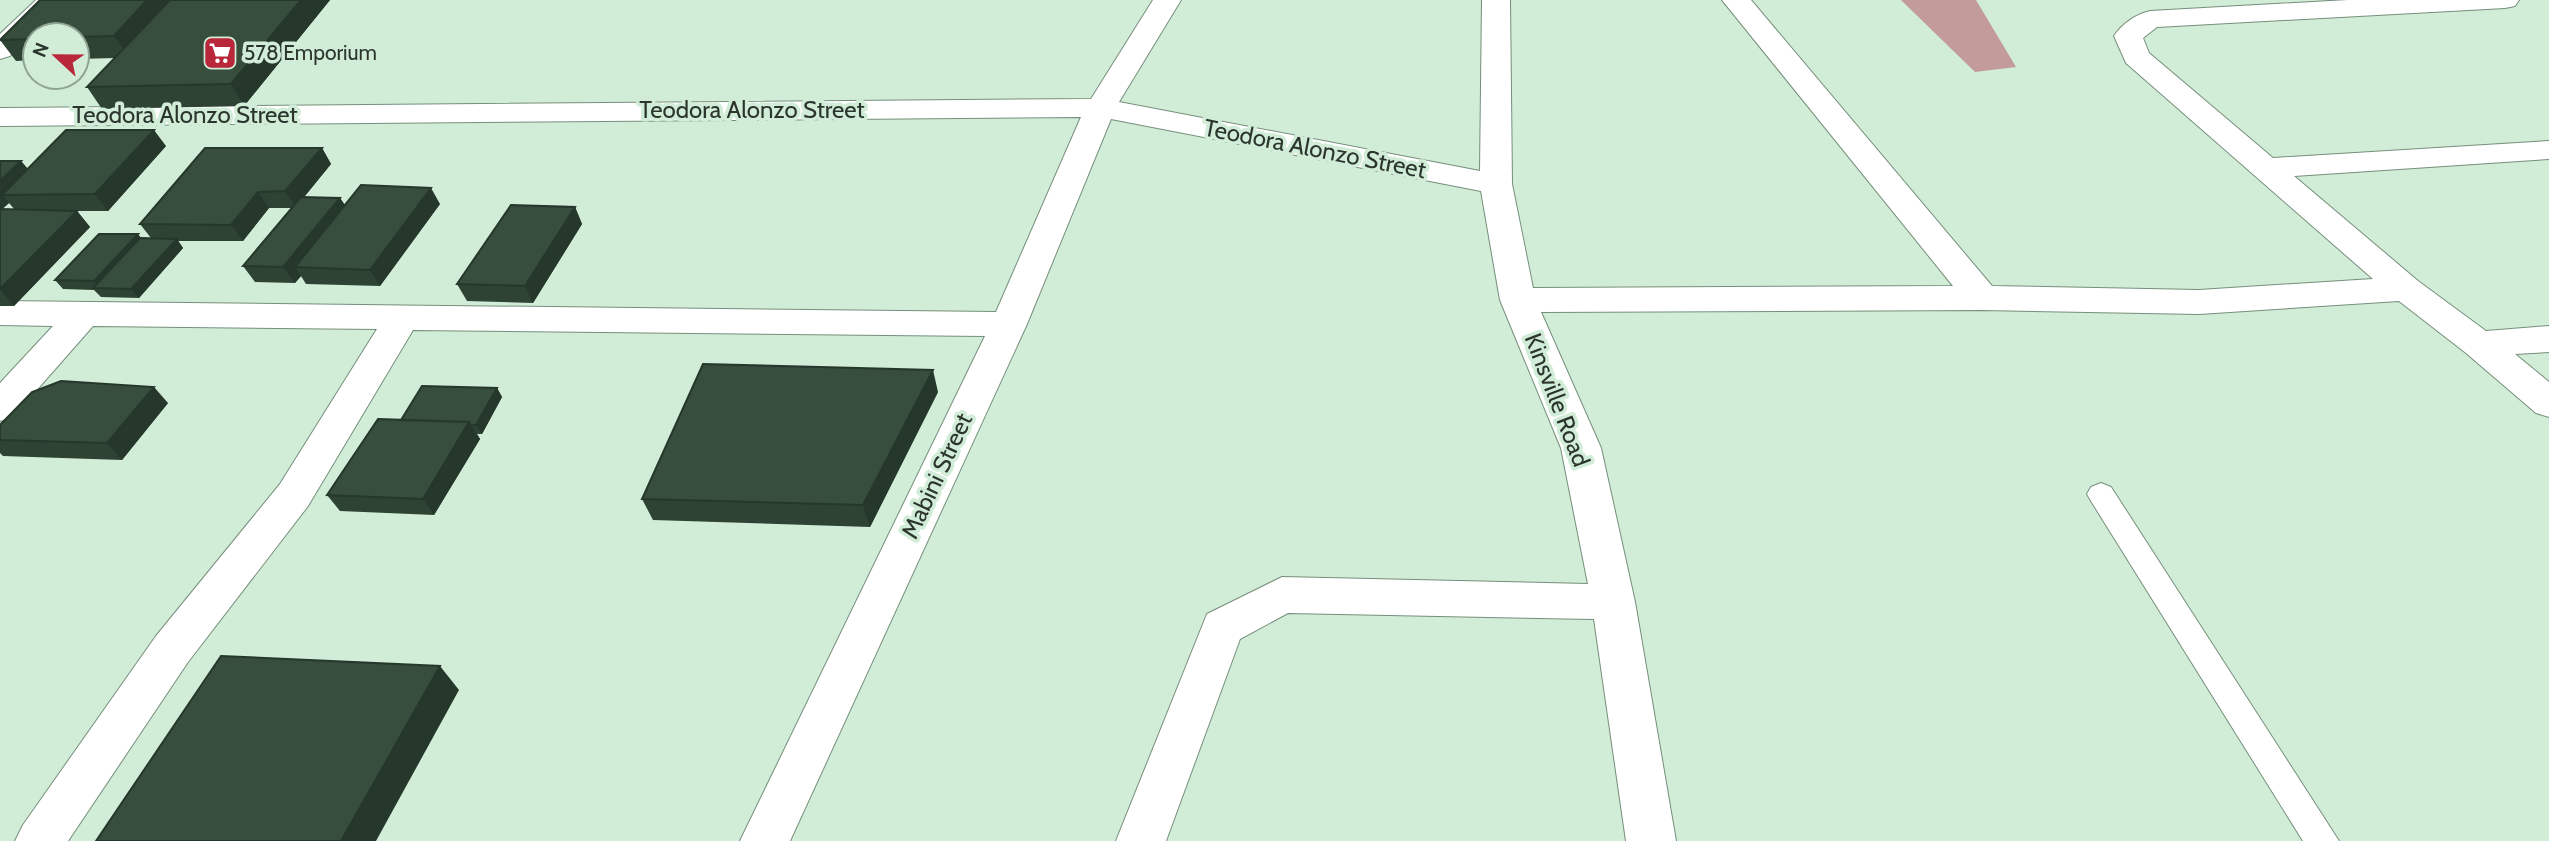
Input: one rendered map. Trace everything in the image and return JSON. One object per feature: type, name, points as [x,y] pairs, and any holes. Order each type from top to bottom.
[{"type":"street","points":[[0,50],[52,0]]},
{"type":"street","name":"Mabini Street","points":[[765,841],[1009,324],[1100,107],[1167,0]]},
{"type":"street","name":"Kinsville Road","points":[[1496,0],[1496,184],[1518,300],[1581,448],[1613,602],[1651,841]]},
{"type":"street","points":[[1736,0],[1982,298]]},
{"type":"street","points":[[2505,0],[2150,19],[2128,36],[2136,57],[2406,289],[2479,344],[2549,403]]},
{"type":"street","name":"Teodora Alonzo Street","points":[[0,117],[1100,107],[1496,184]]},
{"type":"street","points":[[2266,168],[2549,150]]},
{"type":"street","points":[[1518,300],[1982,298],[2199,302],[2406,289]]},
{"type":"street","points":[[0,313],[1009,324]]},
{"type":"street","points":[[0,407],[84,313]]},
{"type":"street","points":[[40,841],[172,649],[294,495],[403,316]]},
{"type":"street","points":[[2479,344],[2549,339]]},
{"type":"street","points":[[1141,841],[1222,628],[1282,595],[1613,602]]},
{"type":"lane","points":[[2101,494],[2322,841]]},
{"type":"shaded area","points":[[1901,0],[1976,0],[2016,67],[1975,72]]},
{"type":"building","points":[[40,0],[147,0],[114,36],[91,37],[91,21],[21,21],[21,39],[0,40]]},
{"type":"building","name":"578 Emporium","points":[[170,0],[301,0],[231,84],[91,87],[91,83]]},
{"type":"building","points":[[66,130],[154,130],[95,194],[2,195]]},
{"type":"building","points":[[205,148],[322,148],[285,191],[258,192],[231,225],[140,224]]},
{"type":"building","points":[[0,161],[21,161],[0,181]]},
{"type":"building","points":[[361,185],[431,188],[370,270],[295,267]]},
{"type":"building","points":[[301,197],[340,198],[283,267],[243,266]]},
{"type":"building","points":[[511,205],[575,207],[525,286],[457,284]]},
{"type":"building","points":[[0,209],[77,211],[0,289]]},
{"type":"building","points":[[99,234],[138,234],[94,281],[55,280]]},
{"type":"building","points":[[140,238],[177,239],[131,289],[93,288]]},
{"type":"building","points":[[703,364],[933,370],[863,505],[642,499]]},
{"type":"building","points":[[61,381],[154,387],[107,443],[0,440],[0,425],[32,392]]},
{"type":"building","points":[[422,386],[497,388],[476,425],[469,422],[401,420]]},
{"type":"building","points":[[378,419],[469,422],[423,499],[327,495]]},
{"type":"building","points":[[221,656],[440,666],[341,841],[96,841]]},
{"type":"place","name":"578 Emporium","points":[[220,53]]}]
